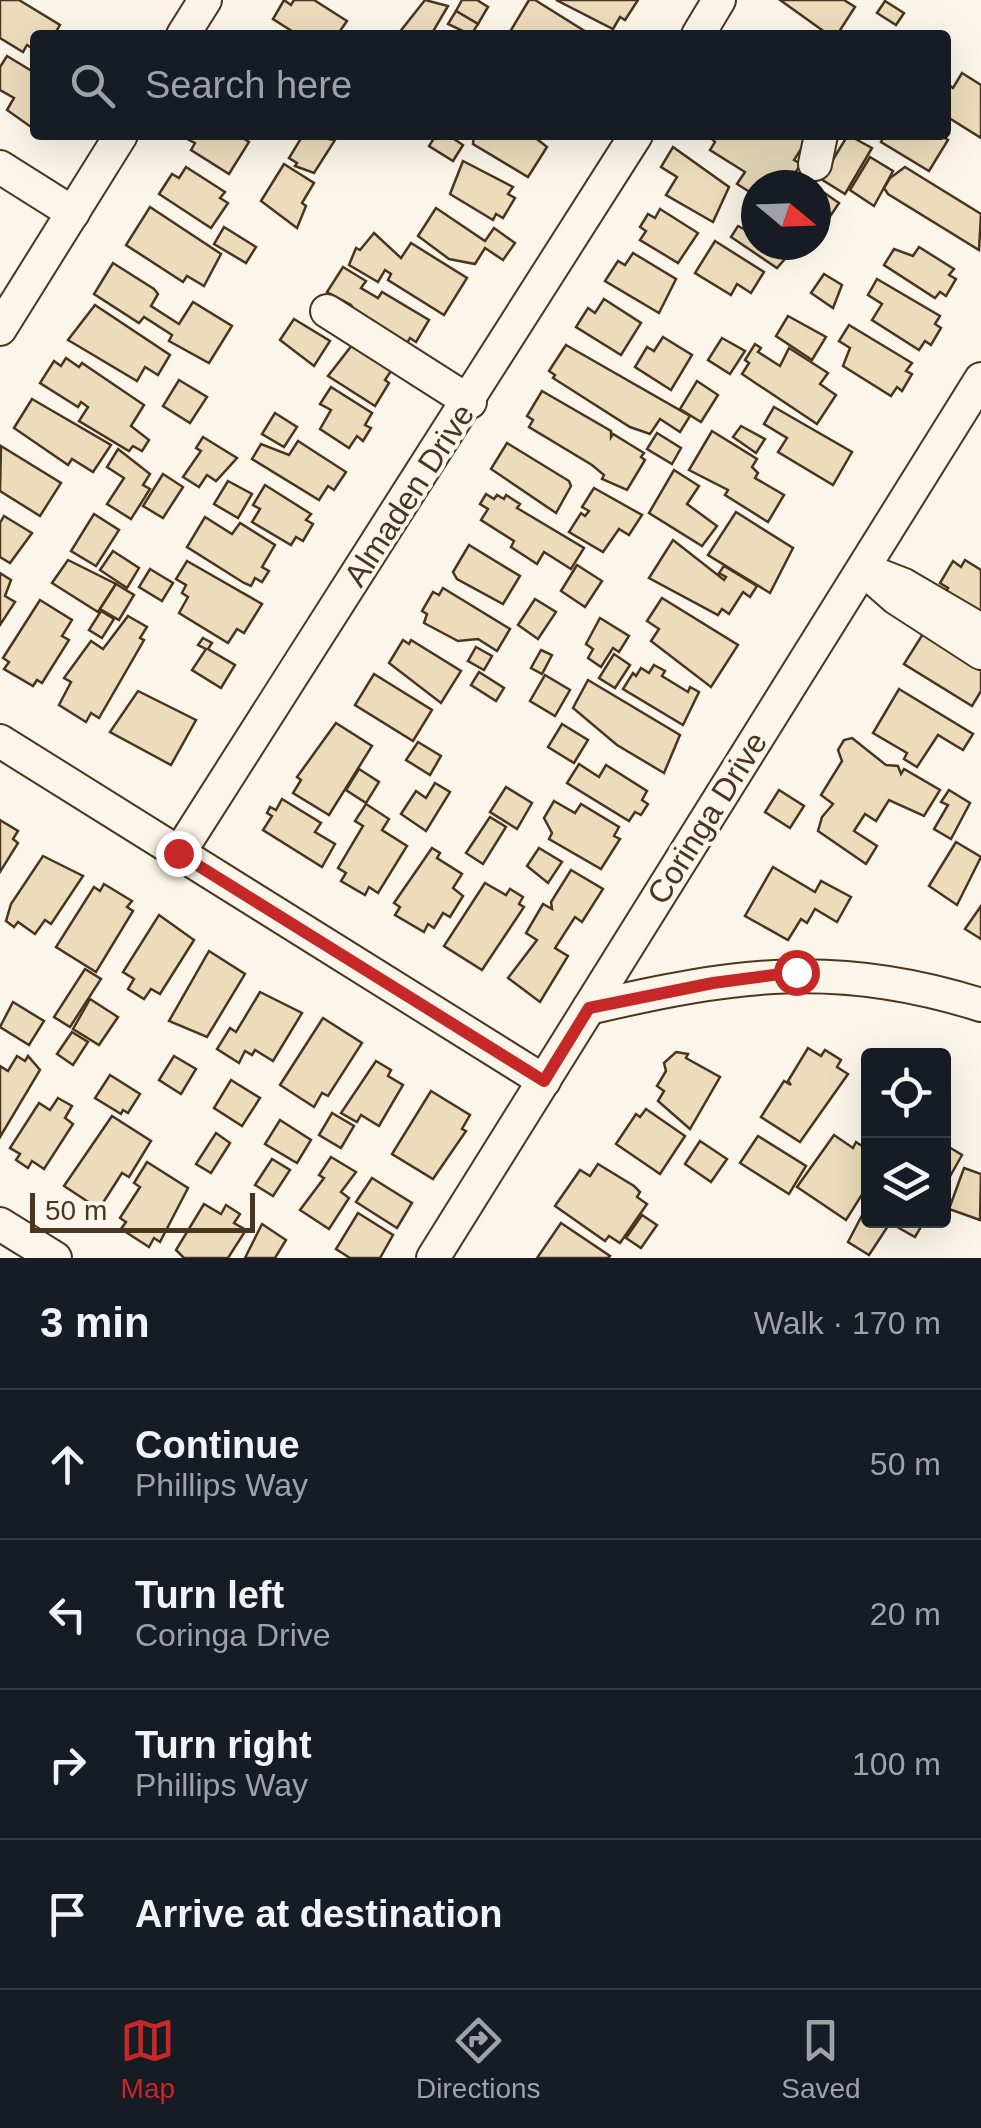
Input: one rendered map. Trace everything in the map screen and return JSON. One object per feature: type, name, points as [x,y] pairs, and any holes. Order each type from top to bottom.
[{"type":"street","points":[[186,30],[204,0]]},
{"type":"street","points":[[701,30],[719,0]]},
{"type":"street","points":[[0,330],[118,140]]},
{"type":"street","name":"Almaden Drive","points":[[178,853],[470,402],[633,140]]},
{"type":"street","points":[[0,167],[73,213]]},
{"type":"street","points":[[326,312],[470,402]]},
{"type":"street","name":"Coringa Drive","points":[[432,1258],[981,379]]},
{"type":"street","points":[[862,569],[904,585],[981,630]]},
{"type":"street","points":[[862,569],[896,598],[981,653]]},
{"type":"street","points":[[0,741],[544,1081]]},
{"type":"street","points":[[589,1008],[713,983],[796,972],[919,985],[981,1006]]},
{"type":"street","points":[[0,1224],[54,1258]]},
{"type":"building","points":[[0,0],[19,0],[60,25],[57,30],[30,30],[30,47],[27,45],[23,52],[0,38]]},
{"type":"building","points":[[284,0],[291,5],[294,0],[314,0],[347,21],[341,30],[290,30],[273,19]]},
{"type":"building","points":[[425,0],[448,6],[434,30],[401,30]]},
{"type":"building","points":[[462,0],[477,0],[488,7],[478,24],[456,11]]},
{"type":"building","points":[[529,0],[535,0],[583,30],[511,30]]},
{"type":"building","points":[[556,0],[638,0],[625,20],[620,17],[613,29]]},
{"type":"building","points":[[780,0],[844,0],[855,7],[840,30],[822,30]]},
{"type":"building","points":[[885,1],[904,13],[896,25],[877,13]]},
{"type":"building","points":[[456,11],[478,24],[474,30],[461,30],[448,24]]},
{"type":"building","points":[[7,56],[30,70],[30,126],[7,110],[14,98],[0,90],[0,67]]},
{"type":"building","points":[[962,73],[981,85],[981,138],[951,119],[953,88]]},
{"type":"building","points":[[189,140],[249,142],[229,174],[191,150],[195,143]]},
{"type":"building","points":[[300,140],[335,140],[314,173],[295,166],[297,163],[289,158]]},
{"type":"building","points":[[433,140],[456,140],[463,145],[453,161],[429,146]]},
{"type":"building","points":[[473,140],[538,140],[547,147],[528,177],[473,144]]},
{"type":"building","points":[[713,140],[807,140],[794,160],[801,164],[797,170],[742,170],[710,150]]},
{"type":"building","points":[[845,140],[857,140],[872,148],[845,194],[831,185],[831,170],[827,170]]},
{"type":"building","points":[[882,140],[948,140],[929,171]]},
{"type":"building","points":[[673,147],[729,187],[713,222],[666,195],[677,177],[661,167]]},
{"type":"building","points":[[870,157],[893,171],[874,206],[850,190]]},
{"type":"building","points":[[463,161],[513,187],[508,194],[515,198],[503,218],[496,214],[493,220],[450,194]]},
{"type":"building","points":[[284,164],[314,183],[302,203],[306,206],[297,228],[261,201]]},
{"type":"building","points":[[186,167],[225,192],[220,198],[228,203],[211,228],[159,194],[172,174],[179,178]]},
{"type":"building","points":[[905,167],[981,214],[979,250],[888,194],[884,188],[890,178]]},
{"type":"building","points":[[831,197],[839,203],[831,215]]},
{"type":"building","points":[[150,207],[221,254],[204,286],[187,276],[183,282],[126,245]]},
{"type":"building","points":[[436,208],[485,241],[494,228],[515,243],[503,260],[485,248],[475,264],[449,259],[418,236]]},
{"type":"building","points":[[660,209],[698,233],[678,263],[640,240],[646,231],[640,227],[648,214],[655,218]]},
{"type":"building","points":[[738,226],[741,228],[741,244],[731,237]]},
{"type":"building","points":[[224,227],[256,247],[246,263],[214,244]]},
{"type":"building","points":[[374,233],[401,258],[411,243],[467,278],[444,315],[388,280],[391,274],[385,270],[378,282],[349,265],[356,248],[360,250]]},
{"type":"building","points":[[715,241],[764,272],[751,293],[737,284],[731,295],[695,273]]},
{"type":"building","points":[[919,247],[954,269],[949,275],[956,279],[946,296],[940,292],[935,298],[884,265],[894,249],[913,256]]},
{"type":"building","points":[[633,253],[676,279],[659,313],[605,281],[618,261],[625,265]]},
{"type":"building","points":[[765,260],[784,260],[777,268]]},
{"type":"building","points":[[113,263],[154,289],[158,294],[151,306],[179,324],[193,302],[232,326],[209,363],[169,341],[172,335],[144,317],[139,323],[94,294]]},
{"type":"building","points":[[343,267],[366,281],[361,288],[378,298],[382,292],[429,320],[416,342],[410,338],[402,352],[362,324],[351,305],[327,292]]},
{"type":"building","points":[[824,274],[842,285],[833,308],[811,293]]},
{"type":"building","points":[[877,279],[940,316],[935,324],[941,328],[931,345],[925,341],[919,350],[872,320],[882,304],[868,295]]},
{"type":"building","points":[[604,299],[641,323],[621,355],[576,327],[588,308],[595,313]]},
{"type":"building","points":[[95,305],[170,355],[158,375],[145,367],[137,381],[68,340]]},
{"type":"building","points":[[788,316],[826,337],[812,360],[776,336]]},
{"type":"building","points":[[294,319],[330,341],[314,366],[280,340]]},
{"type":"building","points":[[849,325],[912,363],[906,371],[912,374],[902,391],[897,387],[891,396],[843,366],[850,348],[839,341]]},
{"type":"building","points":[[663,337],[692,355],[671,390],[635,367],[647,347],[654,351]]},
{"type":"building","points":[[722,338],[745,351],[730,374],[708,360]]},
{"type":"building","points":[[353,344],[393,368],[375,406],[328,376]]},
{"type":"building","points":[[755,344],[761,348],[758,352],[780,366],[789,348],[828,373],[820,384],[836,395],[817,424],[742,374]]},
{"type":"building","points":[[566,345],[690,416],[680,432],[660,419],[650,434],[630,427],[553,378],[555,375],[549,371]]},
{"type":"building","points":[[66,358],[79,367],[82,363],[144,405],[131,426],[149,440],[142,451],[133,446],[129,451],[79,421],[88,407],[81,402],[78,407],[40,383],[54,361],[61,366]]},
{"type":"building","points":[[179,380],[207,397],[190,423],[163,406]]},
{"type":"building","points":[[697,381],[718,395],[701,422],[680,409]]},
{"type":"building","points":[[331,387],[372,413],[365,425],[371,428],[363,441],[357,436],[349,448],[320,429],[331,410],[320,404]]},
{"type":"building","points":[[542,391],[611,431],[611,437],[613,434],[644,453],[641,457],[645,460],[627,490],[602,479],[604,475],[592,465],[529,427],[533,420],[527,416]]},
{"type":"building","points":[[32,399],[111,445],[93,472],[72,459],[68,465],[14,428]]},
{"type":"building","points":[[774,407],[852,452],[833,485],[778,452],[787,438],[764,424]]},
{"type":"building","points":[[275,413],[297,427],[284,447],[262,434]]},
{"type":"building","points":[[741,426],[765,439],[756,453],[733,437]]},
{"type":"building","points":[[712,431],[757,459],[752,467],[758,473],[755,478],[784,495],[768,522],[725,495],[728,490],[689,470]]},
{"type":"building","points":[[657,433],[681,448],[672,464],[647,449]]},
{"type":"building","points":[[203,437],[237,458],[216,481],[207,475],[199,487],[183,477],[201,451],[196,448]]},
{"type":"building","points":[[298,441],[346,472],[334,490],[328,486],[319,500],[252,459],[261,444],[289,455]]},
{"type":"building","points":[[507,443],[569,481],[571,486],[556,513],[491,469]]},
{"type":"building","points":[[1,446],[61,483],[40,516],[0,491]]},
{"type":"building","points":[[118,449],[150,474],[143,485],[150,489],[131,519],[107,504],[124,478],[107,467]]},
{"type":"building","points":[[674,470],[699,486],[687,504],[717,526],[702,546],[649,513]]},
{"type":"building","points":[[163,474],[183,487],[163,518],[143,506]]},
{"type":"building","points":[[228,481],[252,494],[238,518],[214,504]]},
{"type":"building","points":[[265,485],[311,514],[306,520],[313,524],[303,541],[296,537],[291,545],[252,522],[260,509],[253,505]]},
{"type":"building","points":[[594,488],[642,515],[629,535],[619,529],[603,552],[569,532],[581,513],[585,516],[589,511],[582,507]]},
{"type":"building","points":[[486,494],[494,499],[497,495],[504,499],[506,495],[520,504],[517,508],[584,548],[571,569],[544,552],[537,564],[511,547],[514,541],[481,520],[488,509],[480,504]]},
{"type":"building","points":[[736,512],[793,548],[770,593],[708,555]]},
{"type":"building","points":[[94,514],[119,530],[96,566],[71,551]]},
{"type":"building","points":[[4,516],[32,533],[10,563],[0,557],[0,523]]},
{"type":"building","points":[[205,517],[232,534],[240,523],[275,545],[262,567],[269,571],[262,582],[255,578],[251,586],[244,583],[187,547]]},
{"type":"building","points":[[673,540],[724,580],[726,577],[719,573],[724,566],[757,586],[750,597],[743,592],[729,614],[722,609],[718,615],[649,578]]},
{"type":"building","points":[[469,545],[520,576],[503,604],[457,579],[453,572]]},
{"type":"building","points":[[113,551],[139,568],[127,588],[100,570]]},
{"type":"building","points":[[68,560],[116,584],[98,612],[52,583]]},
{"type":"building","points":[[965,560],[981,570],[981,618],[943,594],[948,588],[940,583],[953,561],[961,567]]},
{"type":"building","points":[[187,561],[262,604],[244,633],[237,629],[228,643],[179,613],[188,597],[182,593],[186,585],[176,579]]},
{"type":"building","points":[[577,565],[602,581],[585,607],[561,591]]},
{"type":"building","points":[[150,569],[173,583],[162,601],[139,587]]},
{"type":"building","points":[[0,573],[11,580],[5,596],[15,602],[0,625]]},
{"type":"building","points":[[116,584],[134,595],[119,620],[100,609]]},
{"type":"building","points":[[443,588],[510,629],[497,651],[478,639],[458,641],[424,623],[427,614],[422,611],[433,592],[439,595]]},
{"type":"building","points":[[662,598],[738,645],[711,687],[651,641],[659,629],[647,621]]},
{"type":"building","points":[[535,599],[556,612],[538,639],[518,625]]},
{"type":"building","points":[[40,600],[72,620],[62,636],[69,640],[42,683],[37,680],[33,686],[4,669],[9,662],[3,658]]},
{"type":"building","points":[[101,611],[114,619],[102,638],[89,630]]},
{"type":"building","points":[[128,616],[147,627],[140,638],[144,640],[99,718],[91,713],[86,722],[59,705],[71,682],[64,678],[91,641],[103,649]]},
{"type":"building","points":[[600,618],[629,636],[619,652],[613,648],[601,667],[588,658],[593,649],[586,644]]},
{"type":"building","points":[[926,629],[981,666],[981,691],[972,706],[904,664]]},
{"type":"building","points":[[203,638],[212,643],[208,649],[235,665],[221,688],[192,670],[206,649],[198,645]]},
{"type":"building","points":[[403,640],[409,644],[411,640],[461,671],[441,703],[389,663]]},
{"type":"building","points":[[476,647],[492,656],[484,670],[468,661]]},
{"type":"building","points":[[541,650],[552,655],[542,674],[531,668]]},
{"type":"building","points":[[614,654],[630,665],[615,688],[599,678]]},
{"type":"building","points":[[654,665],[665,671],[662,676],[688,692],[690,687],[699,692],[683,725],[623,689],[633,673],[636,676],[641,668],[649,673]]},
{"type":"building","points":[[479,672],[504,688],[496,701],[471,685]]},
{"type":"building","points":[[374,674],[432,710],[413,741],[355,705]]},
{"type":"building","points":[[545,675],[570,690],[555,716],[530,701]]},
{"type":"building","points":[[588,680],[680,735],[664,773],[617,745],[573,708]]},
{"type":"building","points":[[899,689],[973,734],[963,750],[938,735],[917,767],[904,759],[907,753],[873,733]]},
{"type":"building","points":[[138,691],[196,720],[171,765],[110,732]]},
{"type":"building","points":[[336,723],[372,746],[329,815],[293,793],[301,780],[297,777]]},
{"type":"building","points":[[562,724],[588,740],[574,763],[548,747]]},
{"type":"building","points":[[852,738],[886,765],[898,766],[901,774],[904,769],[940,790],[924,816],[889,800],[876,821],[865,814],[854,831],[877,846],[866,864],[818,831],[822,817],[833,804],[821,795],[842,761],[838,750],[844,740]]},
{"type":"building","points":[[418,742],[441,756],[430,775],[406,760]]},
{"type":"building","points":[[579,764],[599,777],[606,765],[647,791],[642,800],[648,804],[641,815],[635,812],[629,821],[567,783]]},
{"type":"building","points":[[359,769],[379,782],[366,803],[346,790]]},
{"type":"building","points":[[435,783],[450,792],[426,831],[401,814],[416,791],[426,798]]},
{"type":"building","points":[[506,787],[532,803],[517,829],[490,812]]},
{"type":"building","points":[[779,790],[804,806],[790,828],[765,812]]},
{"type":"building","points":[[949,790],[970,803],[951,839],[934,829],[948,805],[941,802]]},
{"type":"building","points":[[282,799],[321,823],[315,832],[335,844],[322,867],[263,830],[272,816],[267,813],[270,807],[276,810]]},
{"type":"building","points":[[554,801],[575,813],[581,804],[619,827],[614,836],[620,839],[601,869],[549,839],[552,833],[544,818]]},
{"type":"building","points":[[366,804],[389,819],[382,830],[407,846],[378,893],[369,887],[365,895],[341,881],[346,873],[338,868],[363,826],[355,821]]},
{"type":"building","points":[[490,817],[506,827],[483,864],[466,853]]},
{"type":"building","points":[[0,820],[18,831],[13,839],[18,843],[0,872]]},
{"type":"building","points":[[956,842],[981,857],[957,905],[929,886]]},
{"type":"building","points":[[432,848],[440,853],[437,858],[462,874],[453,888],[463,896],[450,917],[443,913],[434,928],[428,924],[424,932],[395,915],[400,907],[394,903]]},
{"type":"building","points":[[539,848],[562,862],[548,883],[527,866]]},
{"type":"building","points":[[43,856],[83,876],[51,924],[45,920],[35,934],[18,922],[14,927],[6,921],[11,904]]},
{"type":"building","points":[[773,867],[815,892],[821,881],[851,897],[837,922],[815,909],[807,923],[801,919],[788,940],[745,916]]},
{"type":"building","points":[[571,870],[603,889],[582,922],[575,917],[555,948],[568,956],[540,1002],[508,978],[537,940],[526,933],[543,904],[552,909],[551,902]]},
{"type":"building","points":[[485,883],[506,895],[510,889],[523,897],[519,904],[524,907],[482,970],[444,946]]},
{"type":"building","points":[[104,884],[132,901],[127,907],[133,911],[96,972],[56,947],[94,887],[100,891]]},
{"type":"building","points":[[981,906],[981,939],[965,929]]},
{"type":"building","points":[[159,915],[194,940],[160,994],[151,989],[144,999],[128,989],[134,979],[123,972]]},
{"type":"building","points":[[209,951],[245,974],[207,1037],[169,1021]]},
{"type":"building","points":[[85,969],[101,979],[70,1027],[54,1017]]},
{"type":"building","points":[[260,992],[302,1013],[273,1061],[255,1050],[252,1055],[245,1051],[239,1063],[217,1049],[230,1028],[236,1032]]},
{"type":"building","points":[[90,999],[118,1017],[99,1045],[73,1029]]},
{"type":"building","points":[[13,1002],[44,1021],[29,1045],[0,1027]]},
{"type":"building","points":[[323,1018],[362,1043],[328,1096],[322,1093],[314,1107],[280,1085]]},
{"type":"building","points":[[72,1032],[88,1042],[73,1065],[57,1054]]},
{"type":"building","points":[[808,1048],[821,1056],[825,1050],[841,1060],[837,1067],[848,1074],[800,1142],[761,1117],[784,1081],[791,1085],[788,1081]]},
{"type":"building","points":[[676,1052],[688,1054],[686,1058],[720,1077],[690,1129],[658,1101],[664,1091],[657,1086],[666,1071],[664,1063]]},
{"type":"building","points":[[17,1056],[25,1061],[28,1056],[40,1070],[0,1137],[0,1066],[8,1071]]},
{"type":"building","points":[[174,1056],[196,1069],[181,1094],[159,1080]]},
{"type":"building","points":[[376,1061],[391,1070],[388,1076],[403,1085],[379,1126],[361,1115],[357,1122],[341,1113]]},
{"type":"building","points":[[110,1075],[140,1094],[128,1113],[123,1110],[121,1114],[95,1098]]},
{"type":"building","points":[[231,1080],[260,1098],[242,1126],[214,1108]]},
{"type":"building","points":[[431,1091],[470,1115],[462,1129],[466,1131],[433,1179],[392,1154]]},
{"type":"building","points":[[58,1098],[72,1106],[65,1118],[73,1124],[44,1169],[32,1161],[28,1168],[16,1160],[20,1154],[10,1148],[39,1103],[50,1110]]},
{"type":"building","points":[[646,1109],[685,1136],[660,1174],[616,1144],[636,1114],[640,1117]]},
{"type":"building","points":[[332,1113],[354,1126],[341,1148],[319,1135]]},
{"type":"building","points":[[112,1116],[151,1141],[129,1177],[122,1173],[99,1209],[64,1186]]},
{"type":"building","points":[[280,1120],[311,1140],[297,1163],[265,1144]]},
{"type":"building","points":[[216,1133],[230,1143],[211,1173],[196,1164]]},
{"type":"building","points":[[834,1135],[853,1148],[856,1142],[861,1145],[861,1196],[846,1220],[797,1187]]},
{"type":"building","points":[[758,1136],[806,1166],[789,1194],[740,1163]]},
{"type":"building","points":[[700,1141],[727,1159],[711,1182],[685,1164]]},
{"type":"building","points":[[951,1148],[962,1155],[951,1175]]},
{"type":"building","points":[[331,1157],[356,1172],[341,1192],[349,1198],[329,1229],[300,1210],[324,1178],[319,1175]]},
{"type":"building","points":[[272,1159],[290,1170],[273,1196],[255,1185]]},
{"type":"building","points":[[147,1162],[188,1188],[160,1242],[154,1238],[149,1247],[121,1229],[126,1222],[120,1218],[140,1187],[134,1183]]},
{"type":"building","points":[[598,1164],[634,1186],[640,1192],[637,1197],[647,1204],[620,1243],[609,1236],[605,1241],[555,1206],[580,1170],[590,1176]]},
{"type":"building","points":[[964,1168],[981,1174],[980,1220],[951,1210]]},
{"type":"building","points":[[372,1178],[412,1203],[397,1228],[356,1202]]},
{"type":"building","points":[[204,1204],[221,1214],[226,1205],[240,1214],[234,1223],[246,1230],[228,1258],[184,1258],[176,1250]]},
{"type":"building","points":[[358,1213],[393,1235],[380,1258],[350,1258],[336,1249]]},
{"type":"building","points":[[642,1215],[657,1225],[641,1248],[626,1238]]},
{"type":"building","points":[[861,1217],[861,1228],[887,1228],[869,1255],[848,1242]]},
{"type":"building","points":[[561,1223],[610,1256],[537,1258]]},
{"type":"building","points":[[262,1224],[286,1240],[275,1258],[245,1258]]},
{"type":"building","points":[[899,1228],[920,1228],[915,1237]]},
{"type":"route","points":[[178,853],[544,1081],[589,1008],[713,983],[796,972]]}]
